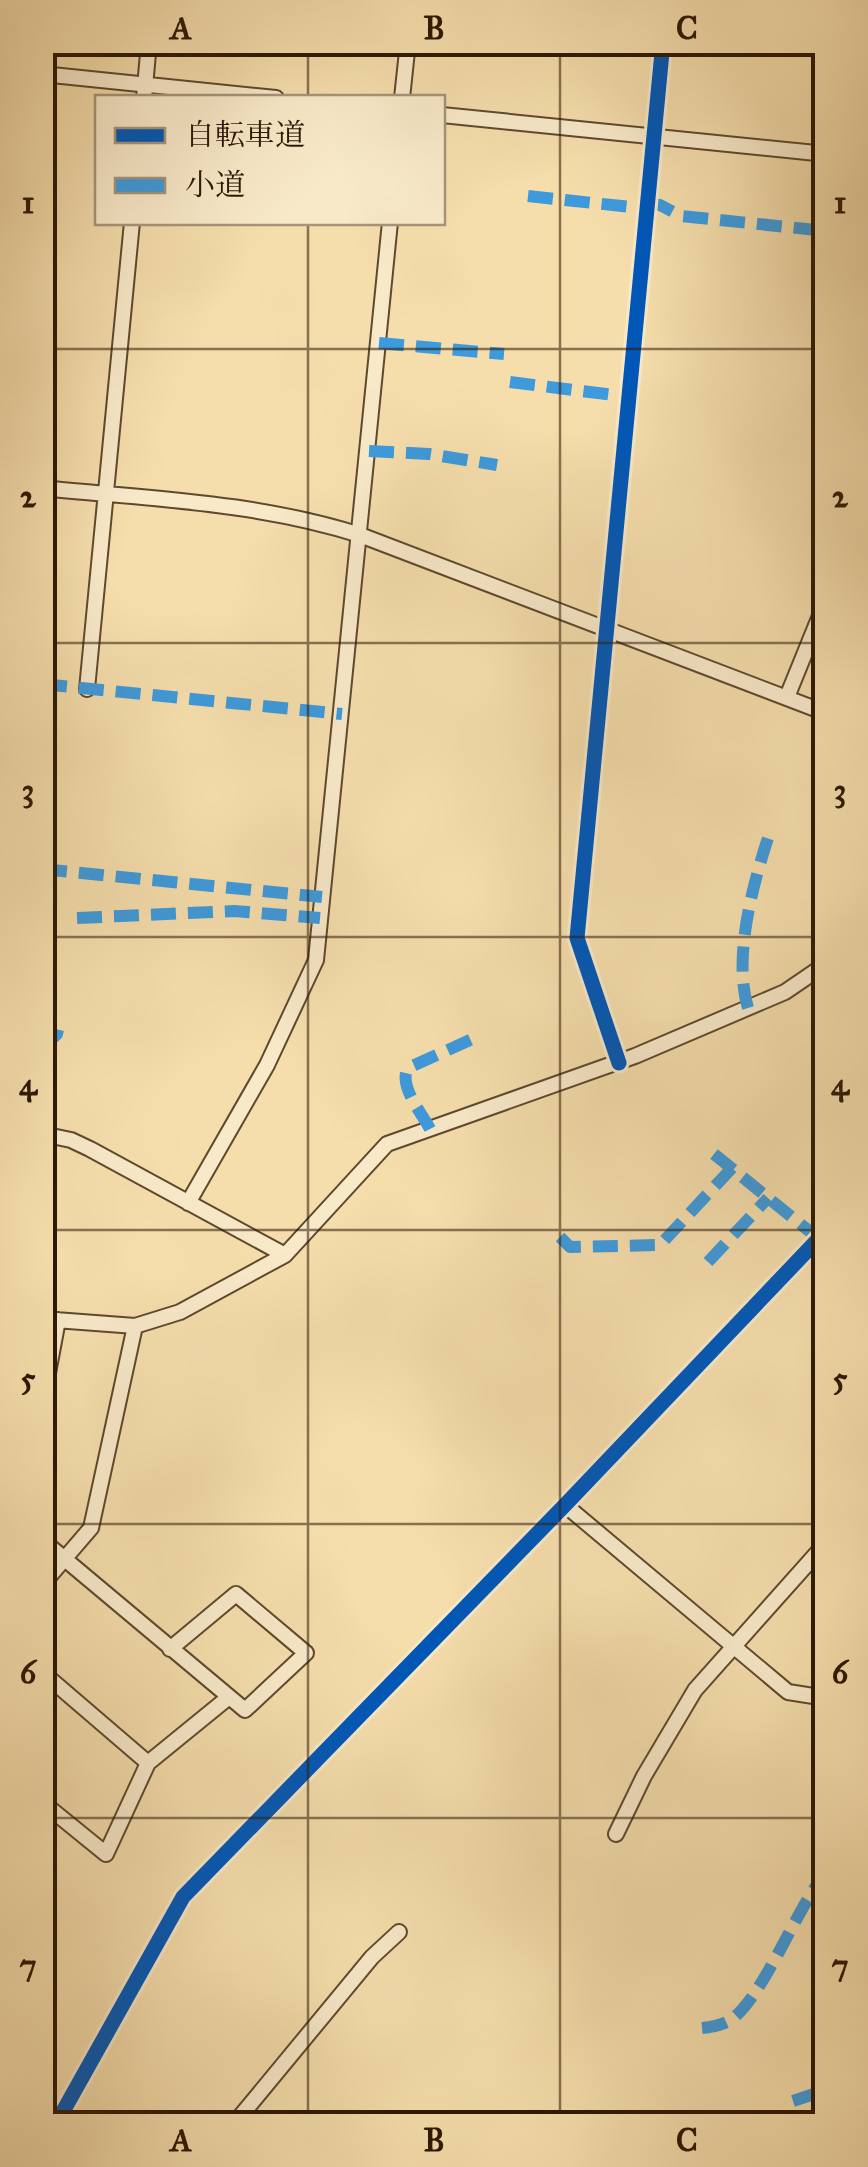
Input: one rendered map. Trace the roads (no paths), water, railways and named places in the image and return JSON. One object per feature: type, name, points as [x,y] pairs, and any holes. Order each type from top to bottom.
[{"type":"street","points":[[144,90],[149,42]]},
{"type":"street","points":[[402,95],[408,42]]},
{"type":"street","points":[[618,1063],[577,938],[663,42]]},
{"type":"street","points":[[42,74],[144,90],[226,95]]},
{"type":"street","points":[[445,115],[826,154]]},
{"type":"street","points":[[87,689],[132,225]]},
{"type":"street","points":[[188,1203],[268,1065],[316,960],[390,225]]},
{"type":"street","points":[[42,488],[260,509],[309,518],[826,713]]},
{"type":"street","points":[[787,697],[826,601]]},
{"type":"street","points":[[42,1406],[50,1320],[135,1326],[180,1312],[284,1255],[387,1144],[618,1063],[785,992],[826,964]]},
{"type":"street","points":[[42,1134],[90,1149],[284,1255]]},
{"type":"street","points":[[56,2124],[183,1897],[826,1231]]},
{"type":"street","points":[[42,1585],[92,1528],[135,1326]]},
{"type":"street","points":[[565,1504],[788,1692],[826,1698]]},
{"type":"street","points":[[42,1540],[228,1697],[245,1710],[306,1652],[236,1594],[170,1648]]},
{"type":"street","points":[[616,1834],[644,1776],[695,1690],[826,1543]]},
{"type":"street","points":[[42,1672],[148,1763]]},
{"type":"street","points":[[42,1802],[106,1854],[148,1763],[228,1697]]},
{"type":"street","points":[[234,2124],[372,1957],[400,1932]]}]
